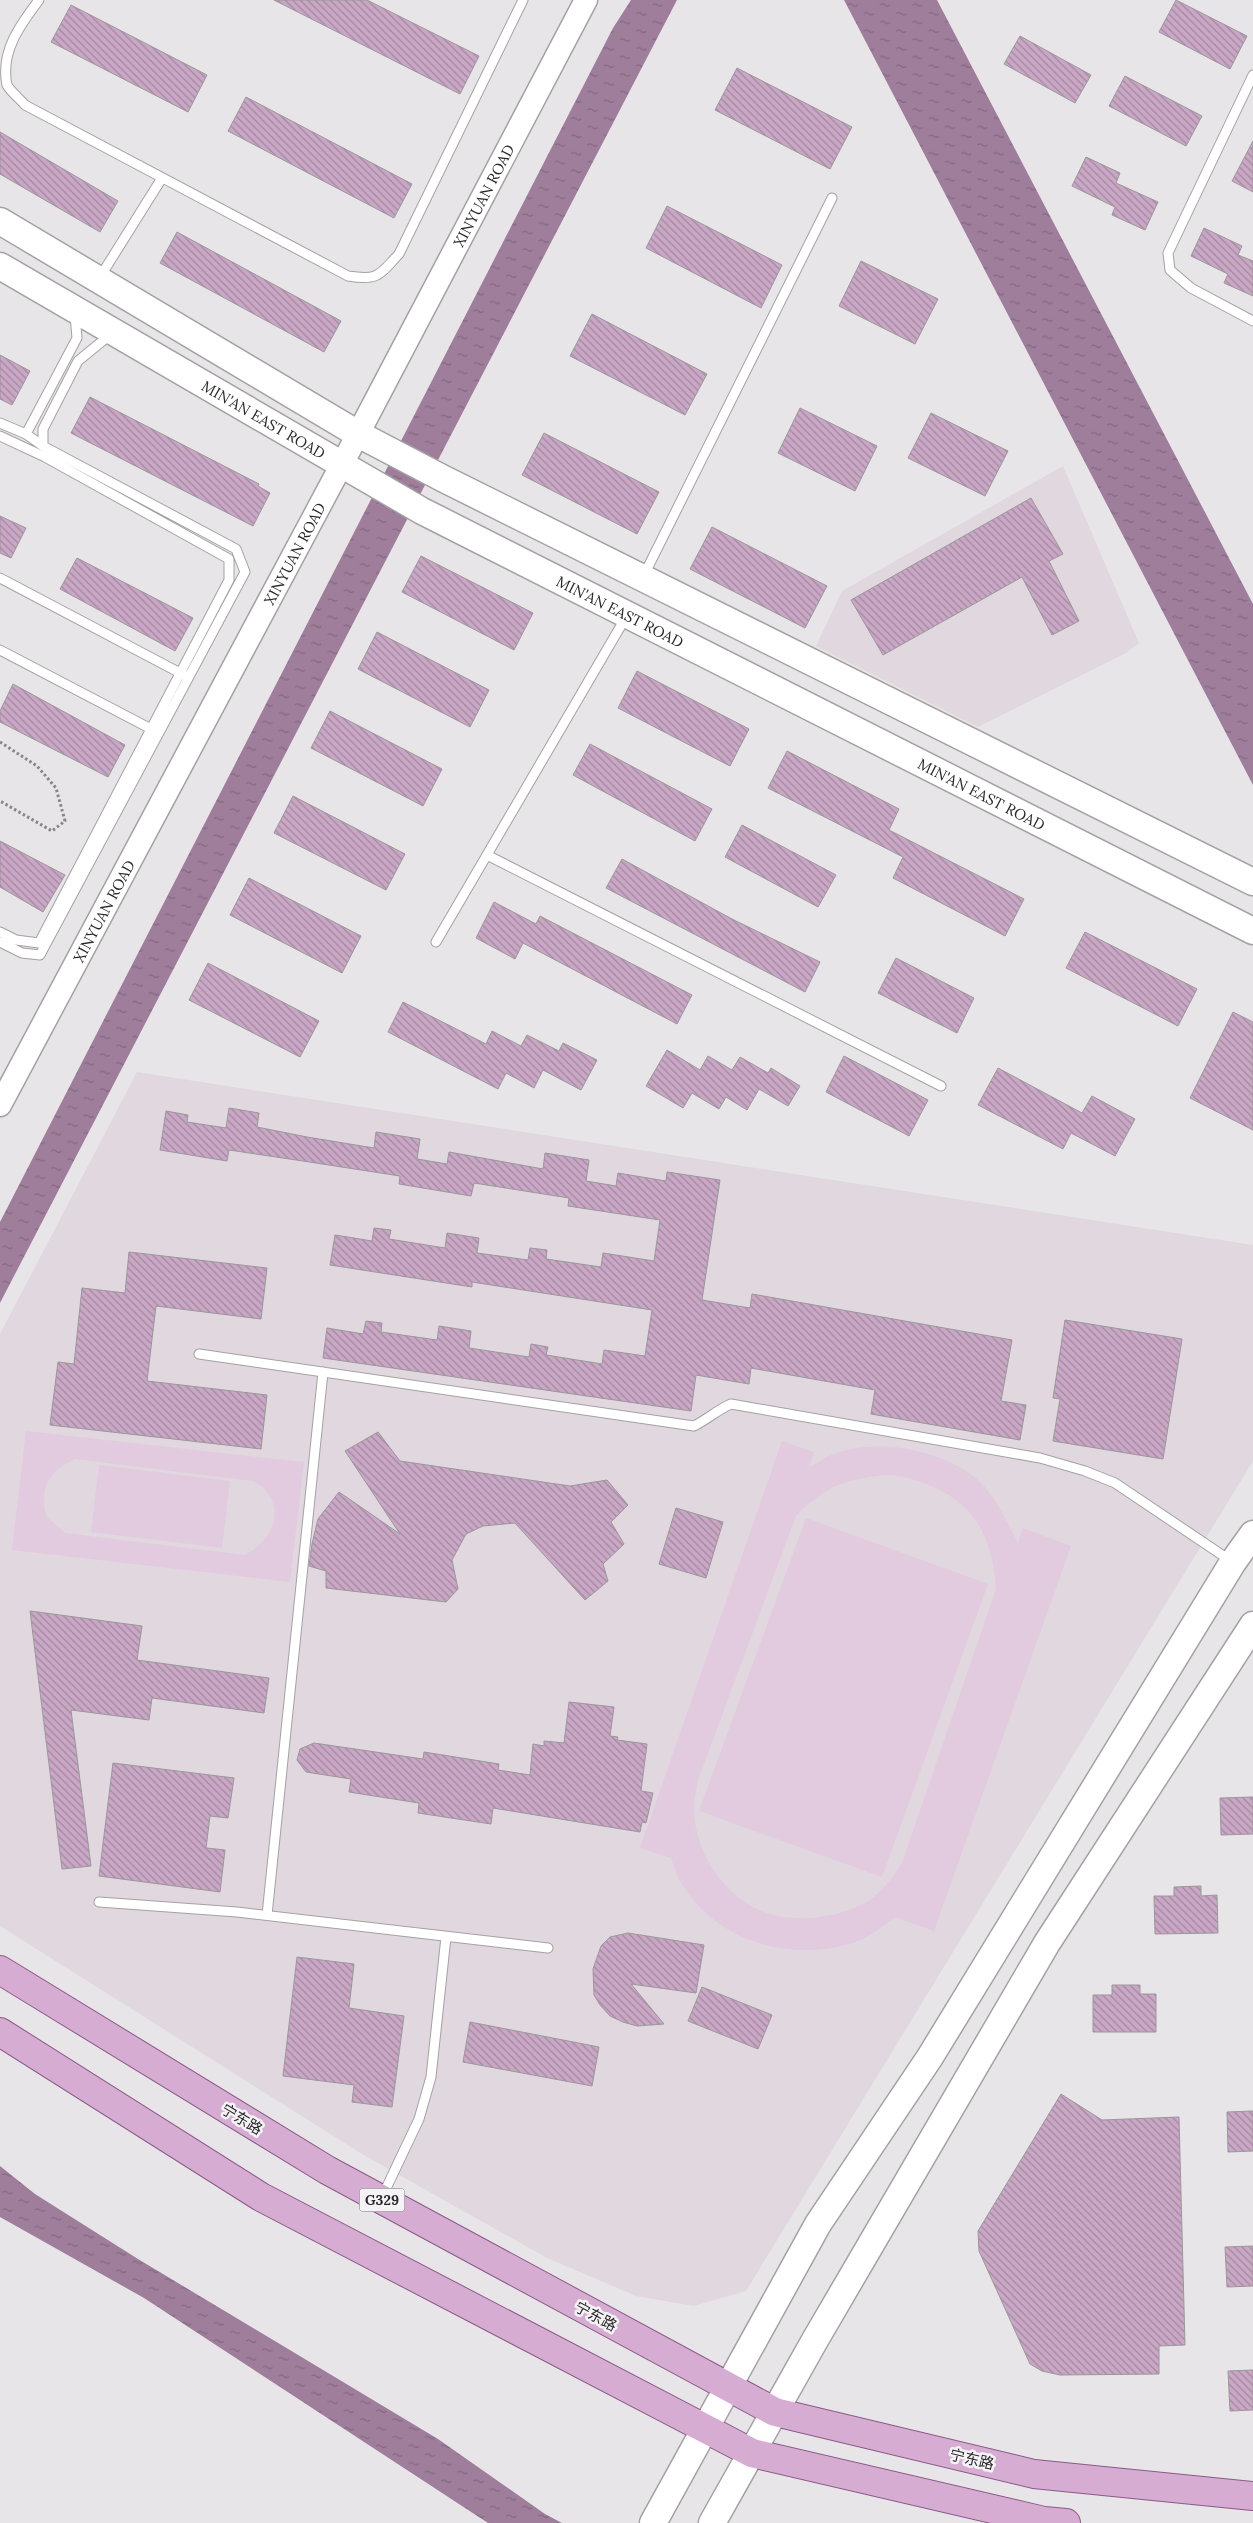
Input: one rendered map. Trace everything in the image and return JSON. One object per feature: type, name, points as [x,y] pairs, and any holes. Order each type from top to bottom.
[{"type":"main road","points":[[0,221],[358,434],[444,479],[1253,882]]},
{"type":"main road","name":"MIN'AN EAST ROAD","points":[[0,266],[422,512],[1253,931]]},
{"type":"main road","points":[[652,2523],[818,2224],[930,2057],[1233,1562],[1253,1534]]},
{"type":"main road","points":[[712,2523],[1047,1943],[1253,1625]]},
{"type":"main road","name":"宁东路","points":[[0,1970],[327,2170],[775,2412],[1034,2474],[1253,2496]]},
{"type":"main road","points":[[0,2032],[261,2196],[752,2453],[1044,2520],[1066,2523]]},
{"type":"street","name":"XINYUAN ROAD","points":[[0,1106],[358,434],[586,0]]},
{"type":"lane","points":[[39,0],[12,34],[1,61],[7,86],[25,105],[348,276],[370,279],[381,273],[399,254],[523,0]]},
{"type":"lane","points":[[1253,75],[1168,253],[1170,270],[1191,288],[1253,321]]},
{"type":"lane","points":[[98,280],[162,178]]},
{"type":"lane","points":[[642,578],[832,198]]},
{"type":"lane","points":[[26,434],[77,338],[75,310]]},
{"type":"lane","points":[[43,446],[43,429],[78,361],[112,332]]},
{"type":"lane","points":[[0,424],[26,434],[43,446],[236,550],[245,572],[184,675]]},
{"type":"lane","points":[[0,436],[45,457],[229,559],[229,580],[184,675],[40,955],[22,953],[0,942]]},
{"type":"lane","points":[[0,578],[184,675]]},
{"type":"lane","points":[[436,942],[627,615]]},
{"type":"lane","points":[[0,650],[155,731]]},
{"type":"lane","points":[[0,932],[16,940],[39,943],[155,731]]},
{"type":"lane","points":[[487,855],[941,1086]]},
{"type":"lane","points":[[199,1354],[694,1426],[706,1420],[717,1409],[731,1404],[1040,1458],[1115,1483],[1233,1562]]},
{"type":"lane","points":[[267,1915],[323,1372]]},
{"type":"lane","points":[[98,1902],[267,1915],[548,1948]]},
{"type":"lane","points":[[381,2200],[419,2119],[431,2077],[446,1937]]},
{"type":"path","points":[[0,742],[37,766],[56,788],[65,820],[52,832],[0,801]]},
{"type":"shaded area","points":[[1063,466],[1139,643],[1126,653],[978,727],[816,646],[842,591]]},
{"type":"shaded area","points":[[137,1072],[1253,1245],[1253,1461],[746,2291],[694,2306],[636,2296],[547,2258],[362,2154],[0,1926],[0,1334]]},
{"type":"shaded area","points":[[26,1431],[304,1462],[290,1582],[12,1550]],"holes":[[[75,1459],[253,1481],[264,1489],[271,1499],[274,1519],[265,1539],[245,1555],[65,1533],[46,1516],[44,1505],[45,1488],[52,1475]]]},
{"type":"shaded area","points":[[782,1441],[814,1452],[809,1467],[829,1456],[847,1450],[866,1447],[906,1449],[926,1453],[945,1460],[977,1479],[1000,1509],[1018,1543],[1023,1528],[1071,1546],[934,1931],[895,1917],[864,1938],[853,1943],[829,1948],[804,1950],[780,1948],[756,1942],[734,1933],[714,1920],[696,1903],[681,1883],[671,1858],[640,1848]],"holes":[[[893,1475],[936,1488],[954,1498],[968,1511],[979,1526],[988,1544],[996,1589],[902,1863],[898,1869],[875,1896],[853,1908],[820,1917],[796,1918],[774,1915],[757,1909],[742,1900],[716,1874],[707,1858],[695,1824],[694,1803],[698,1780],[796,1516],[817,1497],[828,1490],[851,1481]]]},
{"type":"shaded area","points":[[99,1465],[230,1481],[222,1548],[91,1532]]},
{"type":"shaded area","points":[[806,1518],[988,1584],[882,1877],[699,1811]]},
{"type":"water","points":[[631,0],[677,0],[0,1303],[0,1222],[613,28]]},
{"type":"water","points":[[844,0],[937,0],[1253,604],[1253,785]]},
{"type":"water","points":[[0,2166],[35,2194],[138,2259],[438,2439],[545,2514],[562,2523],[488,2523],[144,2298],[0,2217]]},
{"type":"building","points":[[274,0],[367,0],[479,56],[460,94]]},
{"type":"building","points":[[1176,0],[1247,36],[1230,69],[1159,32]]},
{"type":"building","points":[[71,5],[207,75],[188,112],[51,42]]},
{"type":"building","points":[[1020,36],[1091,75],[1075,103],[1004,64]]},
{"type":"building","points":[[737,68],[852,127],[830,169],[715,110]]},
{"type":"building","points":[[1125,76],[1202,116],[1186,146],[1109,106]]},
{"type":"building","points":[[246,97],[412,184],[394,218],[228,131]]},
{"type":"building","points":[[0,132],[118,201],[100,232],[0,174]]},
{"type":"building","points":[[1253,141],[1253,192],[1232,181]]},
{"type":"building","points":[[1086,157],[1120,173],[1116,183],[1158,202],[1145,230],[1112,215],[1115,207],[1072,186]]},
{"type":"building","points":[[667,206],[782,265],[761,308],[646,248]]},
{"type":"building","points":[[1204,228],[1242,246],[1238,255],[1253,261],[1253,296],[1224,283],[1228,274],[1191,256]]},
{"type":"building","points":[[177,232],[341,321],[324,352],[160,263]]},
{"type":"building","points":[[861,261],[938,299],[915,344],[839,306]]},
{"type":"building","points":[[592,314],[707,374],[685,415],[570,356]]},
{"type":"building","points":[[0,355],[30,371],[12,405],[0,399]]},
{"type":"building","points":[[90,397],[259,484],[258,486],[270,493],[253,526],[71,433]]},
{"type":"building","points":[[800,408],[877,446],[855,491],[778,453]]},
{"type":"building","points":[[931,413],[1008,451],[985,496],[908,458]]},
{"type":"building","points":[[544,433],[659,492],[637,534],[522,475]]},
{"type":"building","points":[[1031,498],[1063,554],[1049,561],[1079,621],[1052,635],[1022,577],[883,655],[851,600]]},
{"type":"building","points":[[0,516],[26,528],[11,558],[0,553]]},
{"type":"building","points":[[712,527],[827,586],[805,628],[690,569]]},
{"type":"building","points":[[421,556],[533,613],[514,650],[402,592]]},
{"type":"building","points":[[77,558],[193,618],[175,651],[60,589]]},
{"type":"building","points":[[377,632],[489,690],[470,727],[358,669]]},
{"type":"building","points":[[637,671],[749,729],[730,766],[618,708]]},
{"type":"building","points":[[13,684],[125,745],[108,777],[0,722],[0,711]]},
{"type":"building","points":[[330,711],[442,769],[423,806],[311,748]]},
{"type":"building","points":[[590,744],[712,809],[695,841],[573,775]]},
{"type":"building","points":[[787,751],[899,809],[889,830],[1024,899],[1005,936],[893,878],[903,857],[768,788]]},
{"type":"building","points":[[293,796],[405,854],[386,890],[274,833]]},
{"type":"building","points":[[742,825],[836,875],[818,907],[725,857]]},
{"type":"building","points":[[0,841],[65,875],[43,912],[0,887]]},
{"type":"building","points":[[622,859],[732,919],[820,962],[805,992],[606,888]]},
{"type":"building","points":[[249,878],[361,936],[342,973],[230,915]]},
{"type":"building","points":[[494,902],[536,924],[540,916],[692,995],[677,1024],[523,943],[515,959],[476,938]]},
{"type":"building","points":[[1085,932],[1197,989],[1178,1026],[1066,968]]},
{"type":"building","points":[[896,958],[974,998],[957,1033],[878,993]]},
{"type":"building","points":[[208,963],[319,1021],[300,1057],[189,1000]]},
{"type":"building","points":[[403,1002],[486,1044],[492,1031],[521,1046],[527,1035],[559,1051],[563,1043],[597,1060],[581,1090],[543,1070],[534,1088],[506,1073],[498,1089],[388,1032]]},
{"type":"building","points":[[1233,1012],[1253,1022],[1253,1130],[1190,1098]]},
{"type":"building","points":[[667,1050],[700,1070],[708,1056],[732,1070],[740,1057],[768,1073],[771,1068],[800,1086],[788,1106],[759,1089],[747,1110],[726,1097],[719,1109],[692,1093],[683,1108],[646,1086]]},
{"type":"building","points":[[844,1056],[928,1100],[909,1136],[826,1092]]},
{"type":"building","points":[[998,1068],[1082,1113],[1092,1096],[1135,1119],[1115,1156],[1071,1133],[1063,1149],[978,1105]]},
{"type":"building","points":[[229,1108],[259,1113],[257,1127],[374,1148],[376,1132],[420,1139],[417,1159],[447,1164],[449,1152],[543,1169],[545,1153],[589,1160],[586,1181],[616,1186],[618,1173],[666,1181],[667,1172],[720,1180],[702,1300],[750,1308],[752,1294],[1012,1340],[1001,1401],[1026,1405],[1020,1440],[871,1414],[875,1390],[751,1368],[749,1384],[696,1375],[691,1411],[323,1358],[327,1328],[363,1334],[366,1321],[382,1323],[381,1332],[437,1340],[439,1326],[471,1331],[469,1348],[529,1357],[531,1344],[548,1347],[546,1355],[602,1364],[604,1350],[645,1356],[652,1310],[472,1282],[472,1287],[330,1265],[335,1235],[372,1241],[374,1228],[391,1230],[389,1239],[445,1248],[447,1233],[479,1238],[477,1253],[528,1260],[530,1248],[547,1250],[546,1259],[601,1267],[603,1253],[654,1261],[660,1220],[568,1206],[569,1198],[474,1183],[471,1196],[399,1184],[400,1176],[229,1150],[227,1161],[160,1150],[166,1111],[188,1115],[187,1122],[226,1128]]},
{"type":"building","points":[[129,1252],[267,1268],[261,1319],[156,1306],[147,1381],[267,1395],[261,1449],[50,1425],[58,1362],[74,1364],[82,1288],[125,1293]]},
{"type":"building","points":[[1065,1320],[1182,1339],[1163,1459],[1053,1441],[1060,1399],[1053,1398]]},
{"type":"building","points":[[378,1432],[400,1461],[570,1486],[607,1480],[628,1505],[611,1522],[624,1544],[603,1564],[608,1581],[585,1600],[515,1523],[483,1526],[466,1534],[452,1560],[458,1589],[446,1602],[326,1588],[326,1571],[309,1566],[318,1519],[339,1492],[400,1534],[345,1451]]},
{"type":"building","points":[[676,1508],[723,1522],[706,1578],[659,1564]]},
{"type":"building","points":[[30,1611],[142,1626],[137,1660],[269,1678],[264,1713],[152,1698],[149,1720],[71,1710],[91,1866],[62,1869]]},
{"type":"building","points":[[569,1702],[614,1707],[610,1736],[618,1737],[617,1740],[647,1744],[641,1791],[653,1793],[646,1823],[642,1822],[640,1832],[493,1808],[491,1824],[418,1813],[419,1803],[349,1792],[351,1779],[306,1772],[297,1760],[300,1749],[314,1743],[423,1759],[424,1752],[499,1764],[498,1770],[530,1775],[533,1744],[544,1746],[544,1741],[564,1743]]},
{"type":"building","points":[[113,1763],[234,1778],[228,1818],[210,1816],[206,1848],[225,1850],[220,1892],[99,1876]]},
{"type":"building","points":[[1253,1797],[1253,1834],[1221,1835],[1220,1798]]},
{"type":"building","points":[[1201,1886],[1201,1896],[1217,1895],[1218,1933],[1155,1934],[1154,1896],[1174,1896],[1174,1887]]},
{"type":"building","points":[[628,1933],[704,1945],[696,1993],[631,1984],[664,2024],[637,2026],[623,2022],[610,2016],[594,1995],[593,1969],[601,1946],[610,1937]]},
{"type":"building","points":[[297,1957],[354,1964],[349,2008],[404,2016],[392,2107],[352,2102],[354,2085],[283,2076]]},
{"type":"building","points":[[1112,1985],[1140,1985],[1140,1994],[1156,1994],[1156,2032],[1093,2032],[1093,1995],[1112,1995]]},
{"type":"building","points":[[702,1987],[772,2015],[758,2049],[688,2021]]},
{"type":"building","points":[[470,2022],[599,2047],[592,2086],[463,2062]]},
{"type":"building","points":[[1061,2094],[1102,2120],[1179,2117],[1185,2345],[1159,2346],[1159,2374],[1060,2375],[1042,2371],[1030,2364],[979,2251],[978,2231]]},
{"type":"building","points":[[1253,2111],[1253,2151],[1228,2152],[1227,2112]]},
{"type":"building","points":[[1253,2246],[1253,2286],[1227,2287],[1225,2247]]},
{"type":"building","points":[[1253,2370],[1253,2410],[1230,2411],[1228,2371]]}]
